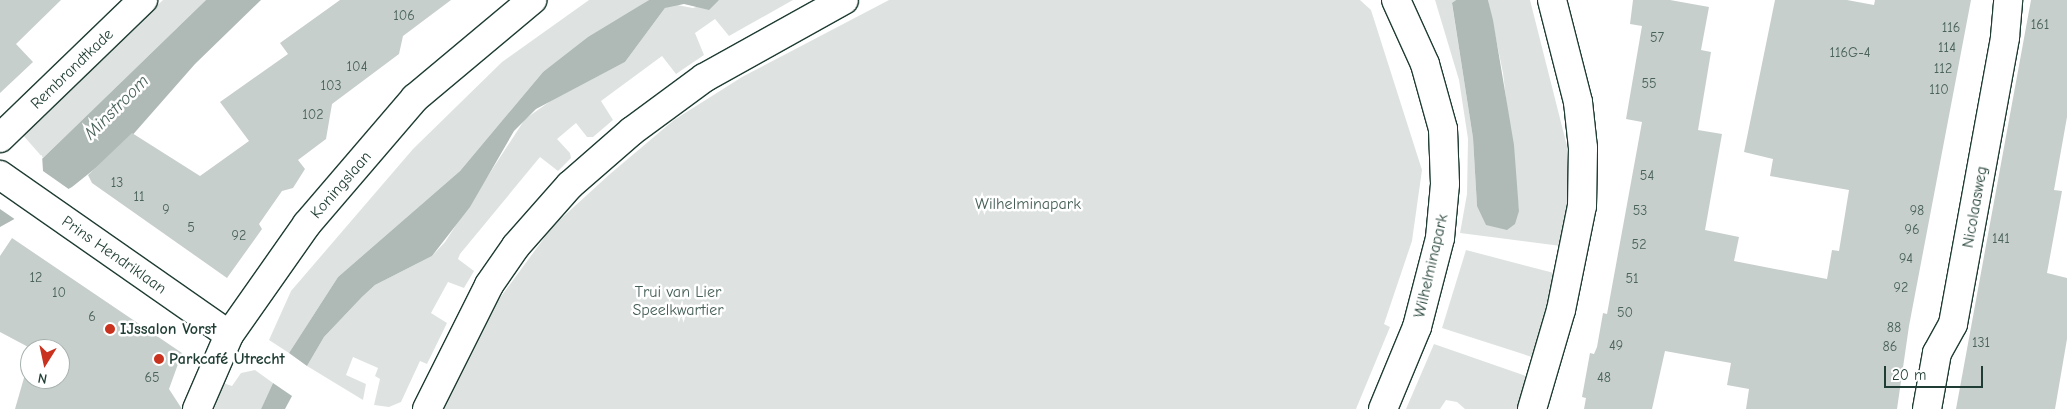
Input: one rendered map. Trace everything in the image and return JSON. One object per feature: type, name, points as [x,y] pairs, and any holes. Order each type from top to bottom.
[{"type":"street","name":"Rembrandtkade","points":[[0,138],[143,0]]},
{"type":"street","name":"Koningslaan","points":[[197,409],[228,335],[307,224],[415,98],[532,0]]},
{"type":"street","points":[[427,409],[470,320],[516,246],[570,185],[632,131],[704,78],[844,0]]},
{"type":"street","points":[[1532,409],[1561,310],[1582,206],[1583,148],[1578,102],[1552,0]]},
{"type":"street","name":"Nicolaasweg","points":[[1927,409],[1937,353],[1953,324],[2005,37],[2008,0]]},
{"type":"street","name":"Wilhelminapark","points":[[1383,409],[1416,327],[1444,214],[1443,129],[1425,64],[1399,1]]},
{"type":"street","name":"Prins Hendriklaan","points":[[1,175],[228,335]]},
{"type":"green space","points":[[163,0],[206,0],[43,158],[22,134]]},
{"type":"green space","points":[[589,0],[649,0],[543,72],[460,171],[338,277],[289,353],[269,340],[291,291],[413,149],[502,62]]},
{"type":"green space","points":[[719,0],[793,0],[729,36],[715,19],[695,33],[704,55],[676,74],[662,56],[601,101],[613,120],[593,137],[587,137],[576,123],[557,139],[570,153],[571,158],[558,171],[540,157],[460,254],[458,259],[474,271],[464,288],[448,282],[431,313],[447,323],[427,364],[420,361],[401,402],[389,407],[374,405],[380,379],[375,376],[378,368],[353,357],[346,375],[366,384],[363,400],[307,366],[324,337],[375,285],[432,256],[445,242],[525,119],[552,100],[625,62],[665,8],[672,4],[693,8]]},
{"type":"green space","name":"Wilhelminapark","points":[[889,0],[1360,0],[1371,10],[1422,170],[1412,241],[1384,324],[1390,327],[1356,409],[418,409],[553,226],[610,174],[674,120],[742,77]]},
{"type":"green space","points":[[1435,0],[1456,0],[1452,4],[1473,138],[1477,206],[1519,211],[1503,73],[1488,0],[1530,0],[1570,158],[1569,202],[1561,246],[1460,233],[1467,194],[1468,139],[1459,80]]},
{"type":"green space","points":[[1466,250],[1558,274],[1535,358],[1442,328]]},
{"type":"green space","points":[[1434,344],[1529,377],[1517,409],[1465,409],[1457,402],[1446,400],[1440,409],[1406,409]]},
{"type":"green space","points":[[255,370],[273,383],[261,409],[214,409],[223,383],[232,386],[241,373]]},
{"type":"water","name":"Minstroom","points":[[206,0],[261,0],[195,64],[122,147],[72,187],[0,227],[0,189],[43,158]]},
{"type":"water","points":[[649,0],[719,0],[709,10],[684,4],[665,8],[625,62],[536,109],[514,131],[470,207],[432,256],[375,285],[324,337],[307,366],[289,353],[338,277],[460,171],[543,72],[588,37]]},
{"type":"water","points":[[1456,0],[1488,0],[1493,20],[1514,145],[1519,211],[1515,224],[1507,230],[1486,225],[1477,206],[1473,138],[1452,3]]},
{"type":"water","points":[[273,383],[292,396],[285,409],[261,409]]},
{"type":"pier","points":[[42,155],[43,171],[70,190],[16,220],[0,209],[0,186]]},
{"type":"building","points":[[0,0],[61,0],[16,44],[33,62],[0,93]]},
{"type":"building","points":[[340,0],[451,0],[403,36],[399,54],[332,104],[326,139],[298,160],[305,169],[293,188],[282,191],[259,224],[262,229],[227,278],[92,183],[88,175],[132,133],[200,176],[249,141],[220,102],[288,54],[280,43]]},
{"type":"building","points":[[1633,0],[1670,0],[1709,7],[1701,50],[1711,52],[1698,130],[1722,134],[1705,230],[1739,237],[1734,261],[1827,279],[1832,250],[1839,251],[1849,190],[1770,176],[1773,159],[1744,152],[1775,0],[1847,0],[1874,5],[1875,0],[1971,0],[1909,326],[1897,409],[1746,409],[1749,389],[1727,385],[1731,363],[1665,351],[1652,409],[1584,409],[1586,398],[1582,397],[1590,353],[1594,354],[1597,347],[1603,313],[1607,314],[1642,122],[1626,119],[1642,26],[1630,24]]},
{"type":"building","points":[[2031,0],[2067,0],[2067,117],[2054,190],[2062,191],[2047,273],[2067,278],[2067,339],[2055,409],[1956,409]]},
{"type":"building","points":[[12,238],[182,353],[169,389],[182,409],[15,409],[21,389],[70,389],[70,339],[20,339],[20,343],[0,332],[0,256]]},
{"type":"place","name":"IJssalon Vorst","points":[[110,329]]},
{"type":"place","name":"Parkcafé Utrecht","points":[[159,359]]},
{"type":"park label","name":"Trui van Lier Speelkwartier","points":[[678,301]]}]
